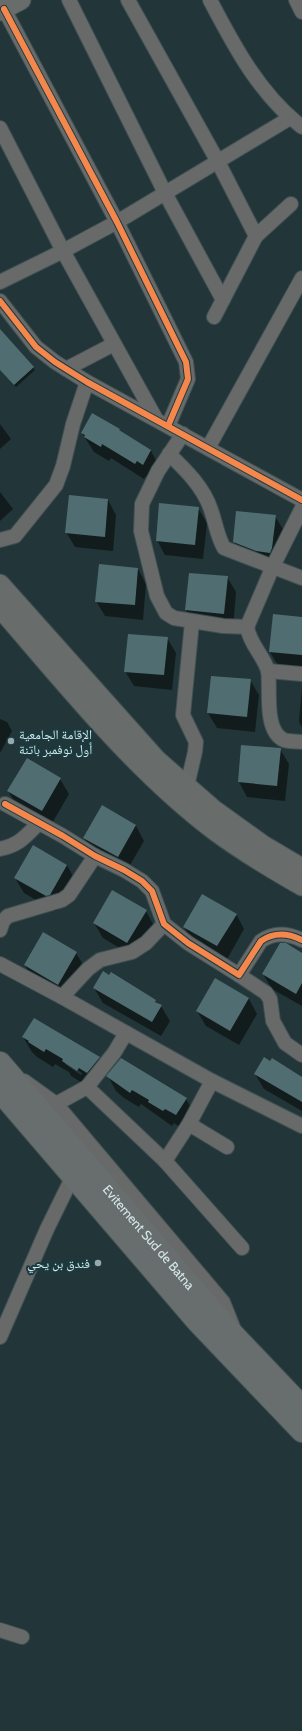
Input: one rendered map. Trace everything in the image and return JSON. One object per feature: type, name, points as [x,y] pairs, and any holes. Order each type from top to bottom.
[{"type":"highway","name":"Evitement Sud de Batna","points":[[3,1066],[238,1340],[302,1407]]},
{"type":"highway","name":"Evitement Sud de Batna","points":[[0,1091],[198,1322],[302,1430]]},
{"type":"main road","points":[[2,10],[21,0]]},
{"type":"main road","points":[[0,584],[157,760],[213,809],[263,846],[302,868]]},
{"type":"main road","points":[[0,608],[127,752],[165,789],[214,830],[257,860],[302,886]]},
{"type":"street","points":[[69,0],[165,193],[223,300]]},
{"type":"street","points":[[128,0],[218,160],[256,236]]},
{"type":"street","points":[[210,0],[251,71],[268,95],[290,118],[302,127]]},
{"type":"street","points":[[296,0],[302,12]]},
{"type":"street","points":[[2,10],[116,222],[186,362],[188,379],[162,422]]},
{"type":"street","points":[[0,282],[63,251],[116,222],[290,118]]},
{"type":"street","points":[[0,128],[63,251],[114,344],[162,422]]},
{"type":"street","points":[[214,317],[256,236],[291,204]]},
{"type":"street","points":[[208,448],[302,278]]},
{"type":"street","points":[[0,301],[36,347],[55,362],[87,382],[301,500],[247,627],[248,635],[268,671],[268,709],[273,726],[277,734],[283,740],[302,742]]},
{"type":"street","points":[[66,369],[114,344]]},
{"type":"street","points":[[0,540],[15,536],[56,485],[63,466],[73,424],[87,382]]},
{"type":"street","points":[[183,434],[152,482],[142,504],[141,531],[157,596],[166,614],[174,618],[192,622],[247,627]]},
{"type":"street","points":[[169,454],[201,489],[211,510],[216,532],[224,548],[231,552],[302,578]]},
{"type":"street","points":[[187,786],[196,742],[185,721],[182,709],[192,622]]},
{"type":"street","points":[[268,671],[302,674]]},
{"type":"street","points":[[5,804],[95,856],[124,870],[142,881],[152,892],[164,924],[188,944],[266,993],[270,999],[273,1020],[285,1043],[302,1055]]},
{"type":"street","points":[[0,849],[11,847],[20,842],[39,823]]},
{"type":"street","points":[[0,930],[3,921],[8,916],[62,900],[69,895],[95,856]]},
{"type":"street","points":[[62,997],[88,969],[100,960],[132,952],[146,943],[164,924]]},
{"type":"street","points":[[239,975],[261,941],[266,938],[284,934],[294,936],[302,940]]},
{"type":"street","points":[[0,964],[212,1080],[302,1126]]},
{"type":"street","points":[[56,1104],[87,1087],[114,1053],[126,1033]]},
{"type":"street","points":[[3,1066],[56,1104],[224,1302],[238,1340]]},
{"type":"street","points":[[165,1162],[189,1124],[212,1080]]},
{"type":"street","points":[[87,1087],[165,1162],[242,1248]]},
{"type":"street","points":[[189,1124],[227,1147]]},
{"type":"street","points":[[0,1337],[47,1229],[73,1176]]},
{"type":"street","points":[[0,1630],[22,1637]]},
{"type":"building","points":[[0,329],[34,367],[14,385],[0,370]]},
{"type":"building","points":[[92,413],[120,429],[119,430],[151,450],[143,465],[137,461],[135,464],[102,444],[101,447],[84,437],[85,435],[81,433]]},
{"type":"building","points":[[69,495],[108,499],[105,537],[65,533]]},
{"type":"building","points":[[159,503],[199,507],[195,545],[156,541]]},
{"type":"building","points":[[236,511],[276,515],[270,553],[256,551],[233,542]]},
{"type":"building","points":[[99,564],[138,568],[135,605],[95,602]]},
{"type":"building","points":[[189,573],[228,576],[224,614],[185,610]]},
{"type":"building","points":[[273,614],[302,617],[302,655],[269,652]]},
{"type":"building","points":[[128,634],[168,637],[164,675],[124,672]]},
{"type":"building","points":[[211,676],[251,679],[247,717],[207,713]]},
{"type":"building","points":[[241,745],[281,748],[277,786],[238,782]]},
{"type":"building","points":[[27,758],[61,778],[42,811],[7,791]]},
{"type":"building","points":[[102,805],[136,825],[118,857],[83,838]]},
{"type":"building","points":[[33,845],[67,865],[50,895],[46,896],[14,878]]},
{"type":"building","points":[[112,890],[147,910],[127,943],[93,923]]},
{"type":"building","points":[[202,894],[237,914],[217,946],[183,927]]},
{"type":"building","points":[[43,932],[77,952],[58,985],[24,965]]},
{"type":"building","points":[[280,943],[286,943],[302,953],[302,983],[296,994],[262,974]]},
{"type":"building","points":[[103,971],[109,975],[111,972],[156,1000],[155,1002],[162,1005],[152,1022],[93,988]]},
{"type":"building","points":[[215,978],[249,998],[230,1031],[196,1011]]},
{"type":"building","points":[[34,1018],[100,1057],[87,1073],[79,1068],[77,1071],[62,1061],[63,1059],[46,1049],[44,1052],[22,1037]]},
{"type":"building","points":[[264,1057],[270,1061],[272,1058],[302,1077],[302,1102],[254,1074]]},
{"type":"building","points":[[121,1058],[187,1098],[176,1115],[165,1109],[163,1111],[148,1102],[149,1100],[132,1090],[130,1093],[106,1076]]},
{"type":"cycle path","points":[[4,9],[117,222],[186,362],[188,379],[168,426]]},
{"type":"cycle path","points":[[0,301],[36,347],[55,362],[87,382],[302,500]]},
{"type":"cycle path","points":[[5,804],[63,836],[95,856],[124,870],[142,881],[152,891],[164,924],[188,943],[239,975],[261,941],[266,938],[281,934],[302,940]]},
{"type":"place","name":"الإقامة الجامعية أول نوفمبر باتنة","points":[[11,741]]},
{"type":"place","name":"فندق بن يحي","points":[[98,1263]]}]
